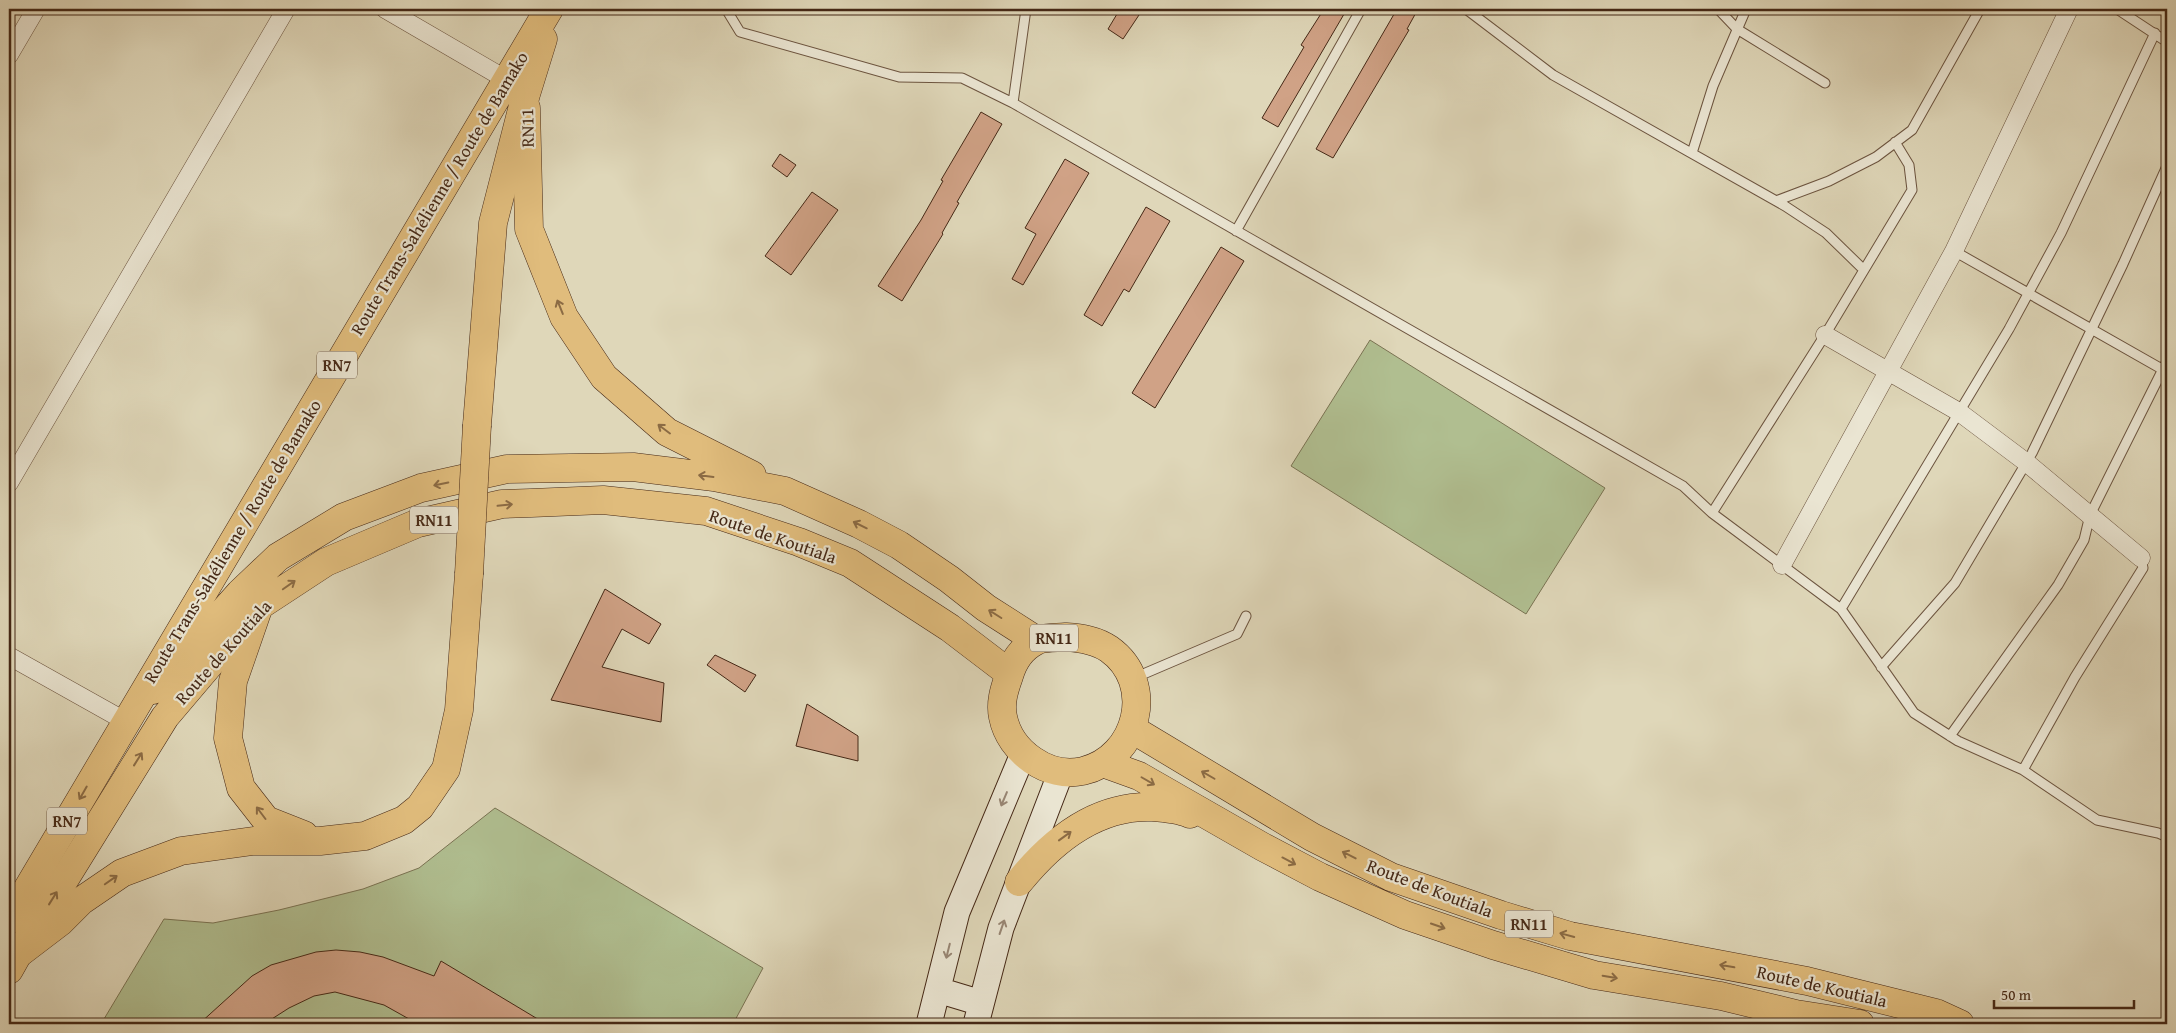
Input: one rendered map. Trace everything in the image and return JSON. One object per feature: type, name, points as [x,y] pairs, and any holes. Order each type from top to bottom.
[{"type":"main road","name":"Route Trans-Sahélienne / Route de Bamako","points":[[9,920],[125,721],[516,87],[549,9]]},
{"type":"main road","points":[[14,962],[81,901],[122,872],[181,852],[253,841],[320,840],[365,836],[404,820],[420,807],[446,769],[459,710],[477,425],[493,223],[516,87],[553,9]]},
{"type":"main road","name":"RN11","points":[[516,87],[529,229],[564,317],[604,377],[667,432],[785,491],[900,545],[949,579],[986,608],[1036,640]]},
{"type":"main road","name":"RN11","points":[[125,721],[240,593],[278,557],[344,517],[421,488],[507,469],[633,467],[714,477],[785,491]]},
{"type":"main road","name":"Route de Koutiala","points":[[14,962],[165,717],[259,606],[326,562],[418,523],[502,504],[603,500],[706,511],[799,542],[850,563],[950,628],[1010,673]]},
{"type":"main road","points":[[259,606],[233,681],[228,738],[241,788],[266,820],[320,840]]},
{"type":"main road","name":"RN11","points":[[1066,637],[1089,639],[1109,649],[1125,666],[1135,687],[1137,710],[1132,729],[1119,750],[1103,763],[1082,771],[1061,772],[1041,766],[1023,754],[1010,737],[1003,717],[1003,696],[1017,656],[1036,640],[1066,637]]},
{"type":"main road","name":"Route de Koutiala","points":[[1132,729],[1312,837],[1391,877],[1501,915],[1570,936],[1807,981],[1936,1013],[1960,1024]]},
{"type":"main road","name":"Route de Koutiala","points":[[1103,763],[1139,776],[1263,847],[1320,877],[1405,915],[1493,945],[1594,975],[1721,996],[1796,1014],[1860,1024]]},
{"type":"main road","points":[[1019,882],[1036,861],[1066,835],[1099,816],[1139,807],[1184,811],[1263,847]]},
{"type":"street","points":[[9,55],[36,9]]},
{"type":"street","points":[[9,483],[286,9]]},
{"type":"street","points":[[385,9],[516,87]]},
{"type":"street","points":[[1782,565],[1954,251],[2069,9]]},
{"type":"street","points":[[1825,335],[1960,412],[2026,462],[2141,558]]},
{"type":"street","points":[[9,656],[125,721]]},
{"type":"street","points":[[929,1024],[957,912],[1023,754]]},
{"type":"street","points":[[938,990],[978,1013],[1001,928],[1061,772]]},
{"type":"lane","points":[[726,9],[740,32],[899,77],[962,78],[1013,103],[1683,486],[1712,513],[1771,559],[1782,565],[1841,609],[1914,713],[1950,736],[2023,770],[2097,820],[2158,833],[2167,837]]},
{"type":"lane","points":[[1013,103],[1026,9]]},
{"type":"lane","points":[[1236,231],[1362,9]]},
{"type":"lane","points":[[1466,9],[1553,76],[1776,200],[1826,233],[1864,270]]},
{"type":"lane","points":[[1718,9],[1737,29],[1825,84]]},
{"type":"lane","points":[[1692,153],[1713,86],[1746,9]]},
{"type":"lane","points":[[1776,200],[1829,181],[1876,157],[1912,130],[1980,9]]},
{"type":"lane","points":[[2118,9],[2167,42]]},
{"type":"lane","points":[[1841,609],[1960,412],[2062,233],[2155,34]]},
{"type":"lane","points":[[1712,513],[1825,335],[1912,190],[1909,165],[1895,142]]},
{"type":"lane","points":[[1881,667],[1955,583],[2026,462],[2092,330],[2167,166]]},
{"type":"lane","points":[[1954,251],[2165,371]]},
{"type":"lane","points":[[1950,736],[2058,585],[2084,540],[2090,516],[2165,371],[2167,361]]},
{"type":"lane","points":[[2023,770],[2075,677],[2143,568],[2141,558]]},
{"type":"lane","points":[[1132,679],[1237,634],[1246,616]]},
{"type":"green space","points":[[1370,340],[1605,488],[1526,614],[1291,466]]},
{"type":"green space","points":[[495,808],[763,968],[733,1024],[101,1024],[164,919],[213,923],[279,910],[363,889],[419,868]]},
{"type":"building","points":[[1120,9],[1143,9],[1123,39],[1108,29]]},
{"type":"building","points":[[1324,9],[1347,9],[1278,127],[1262,118],[1304,47],[1301,45]]},
{"type":"building","points":[[1397,9],[1418,9],[1407,29],[1409,30],[1333,158],[1316,149]]},
{"type":"building","points":[[981,112],[1002,124],[957,202],[959,203],[943,234],[902,301],[878,286],[921,220],[943,181],[941,180]]},
{"type":"building","points":[[780,154],[796,165],[787,177],[772,166]]},
{"type":"building","points":[[1065,159],[1089,173],[1023,285],[1012,279],[1036,234],[1025,228]]},
{"type":"building","points":[[812,192],[838,210],[791,275],[765,256]]},
{"type":"building","points":[[1146,207],[1170,221],[1129,292],[1124,289],[1102,326],[1084,315]]},
{"type":"building","points":[[1221,247],[1244,261],[1155,408],[1132,393]]},
{"type":"building","points":[[605,589],[661,624],[649,644],[622,629],[602,667],[664,683],[661,722],[551,700]]},
{"type":"building","points":[[715,655],[756,675],[745,692],[707,665]]},
{"type":"building","points":[[807,704],[858,736],[858,761],[796,746]]},
{"type":"building","points":[[336,950],[360,952],[383,957],[434,976],[441,961],[546,1024],[418,1024],[384,1005],[335,992],[314,996],[289,1008],[264,1024],[199,1024],[252,976],[271,965],[316,952]]}]
